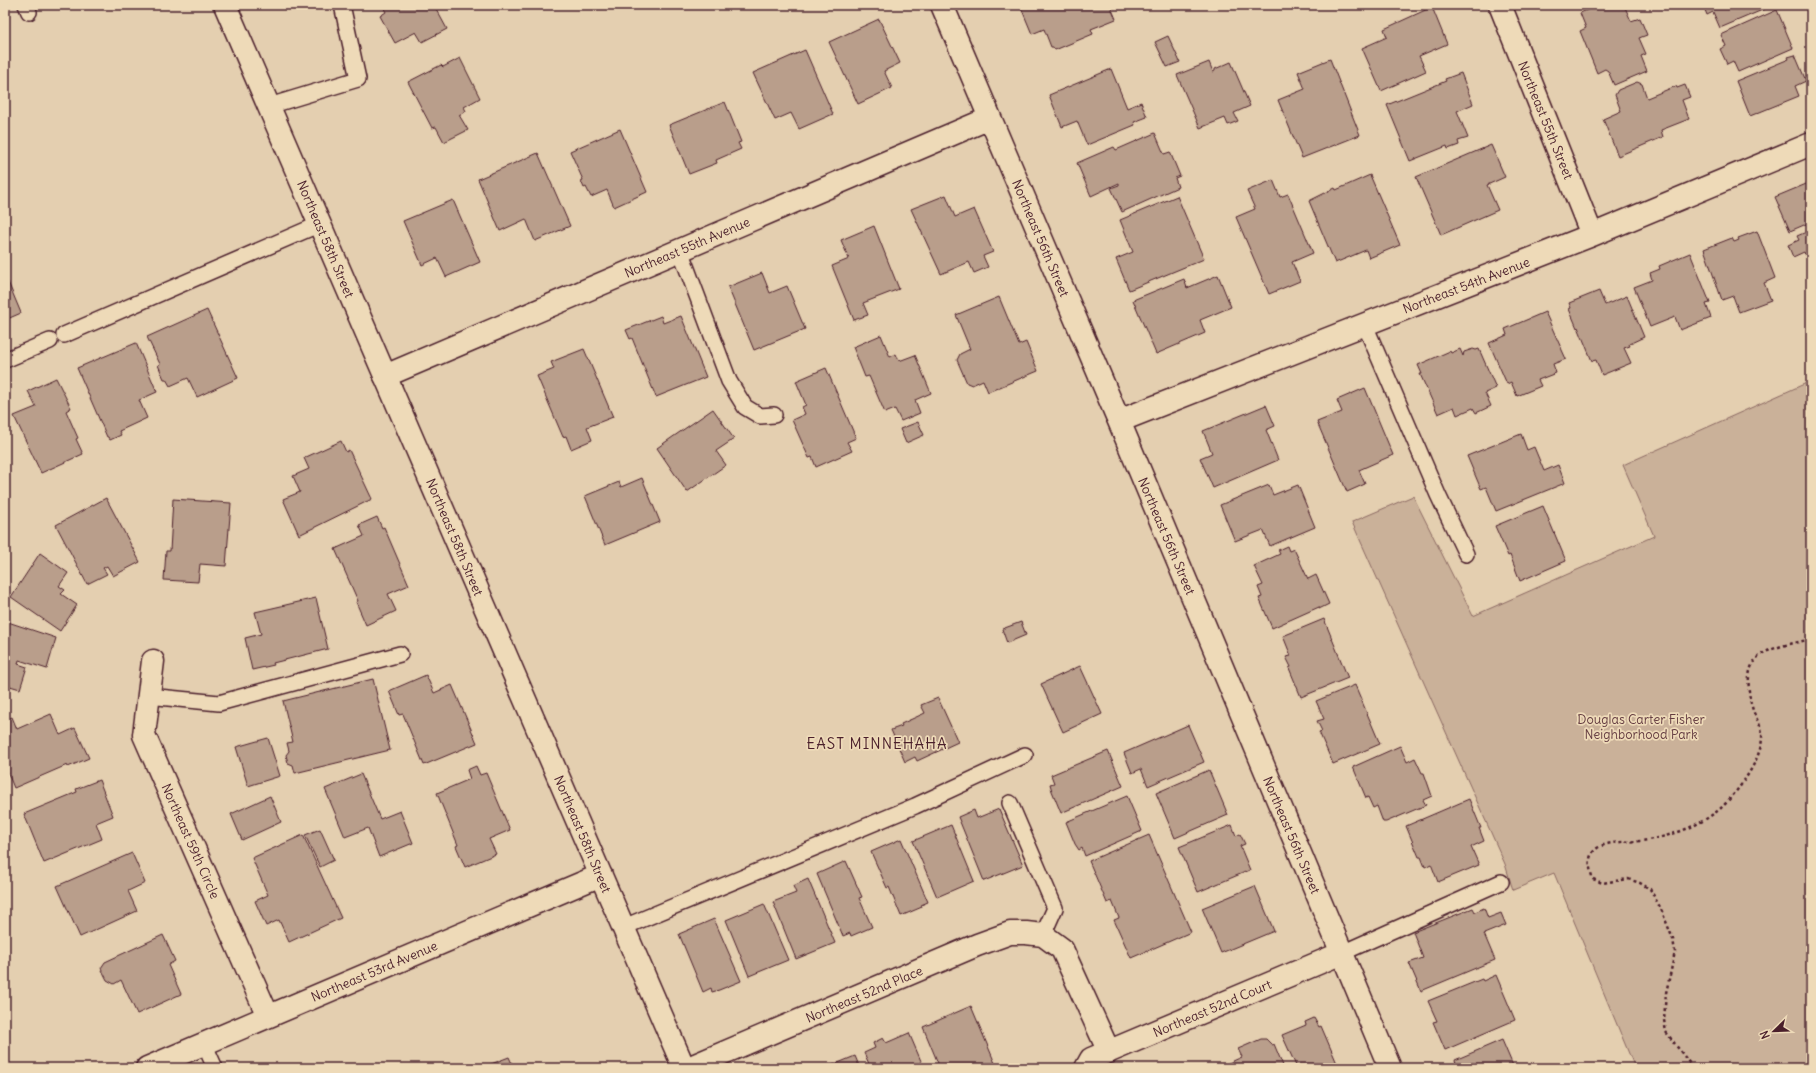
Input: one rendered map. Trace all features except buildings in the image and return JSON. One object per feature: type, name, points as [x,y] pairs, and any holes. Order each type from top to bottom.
[{"type":"street","name":"Northeast 58th Street","points":[[225,5],[684,1068]]},
{"type":"street","name":"Northeast 56th Street","points":[[942,5],[1119,421],[1390,1068]]},
{"type":"street","name":"Northeast 55th Street","points":[[1500,5],[1592,235]]},
{"type":"street","name":"Northeast 55th Avenue","points":[[385,376],[990,118]]},
{"type":"street","name":"Northeast 54th Avenue","points":[[1119,421],[1592,235],[1811,144]]},
{"type":"street","name":"Northeast 59th Circle","points":[[152,661],[144,735],[268,1016]]},
{"type":"street","name":"Northeast 53rd Avenue","points":[[147,1068],[601,875]]},
{"type":"street","name":"Northeast 52nd Place","points":[[688,1068],[977,945],[1010,933],[1043,935]]},
{"type":"street","points":[[1043,935],[1062,948],[1109,1052]]},
{"type":"street","name":"Northeast 52nd Court","points":[[1086,1068],[1091,1059],[1342,953]]},
{"type":"lane","points":[[269,106],[358,79],[342,5]]},
{"type":"lane","points":[[64,336],[320,224]]},
{"type":"lane","points":[[680,250],[729,381],[745,407],[760,416],[774,415]]},
{"type":"lane","points":[[1365,325],[1438,495],[1466,554]]},
{"type":"lane","points":[[5,360],[50,341]]},
{"type":"lane","points":[[148,696],[219,703],[400,654]]},
{"type":"lane","points":[[624,927],[915,806],[1025,755]]},
{"type":"lane","points":[[1010,802],[1055,908],[1043,935]]},
{"type":"lane","points":[[1342,953],[1501,882]]},
{"type":"lane","points":[[204,1043],[216,1068]]},
{"type":"path","points":[[1693,1068],[1666,1032],[1664,1020],[1666,993],[1675,952],[1673,939],[1661,909],[1650,890],[1640,883],[1628,879],[1602,883],[1593,879],[1589,869],[1590,855],[1598,848],[1611,844],[1642,840],[1675,833],[1703,822],[1722,807],[1751,771],[1760,750],[1762,732],[1752,709],[1750,670],[1756,658],[1766,651],[1811,639]]},
{"type":"green space","name":"Douglas Carter Fisher Neighborhood Park","points":[[1811,381],[1811,1068],[1635,1068],[1554,873],[1513,890],[1505,864],[1352,522],[1413,496],[1473,616],[1654,536],[1623,465]]},
{"type":"district","name":"EAST MINNEHAHA","points":[[877,744]]}]
